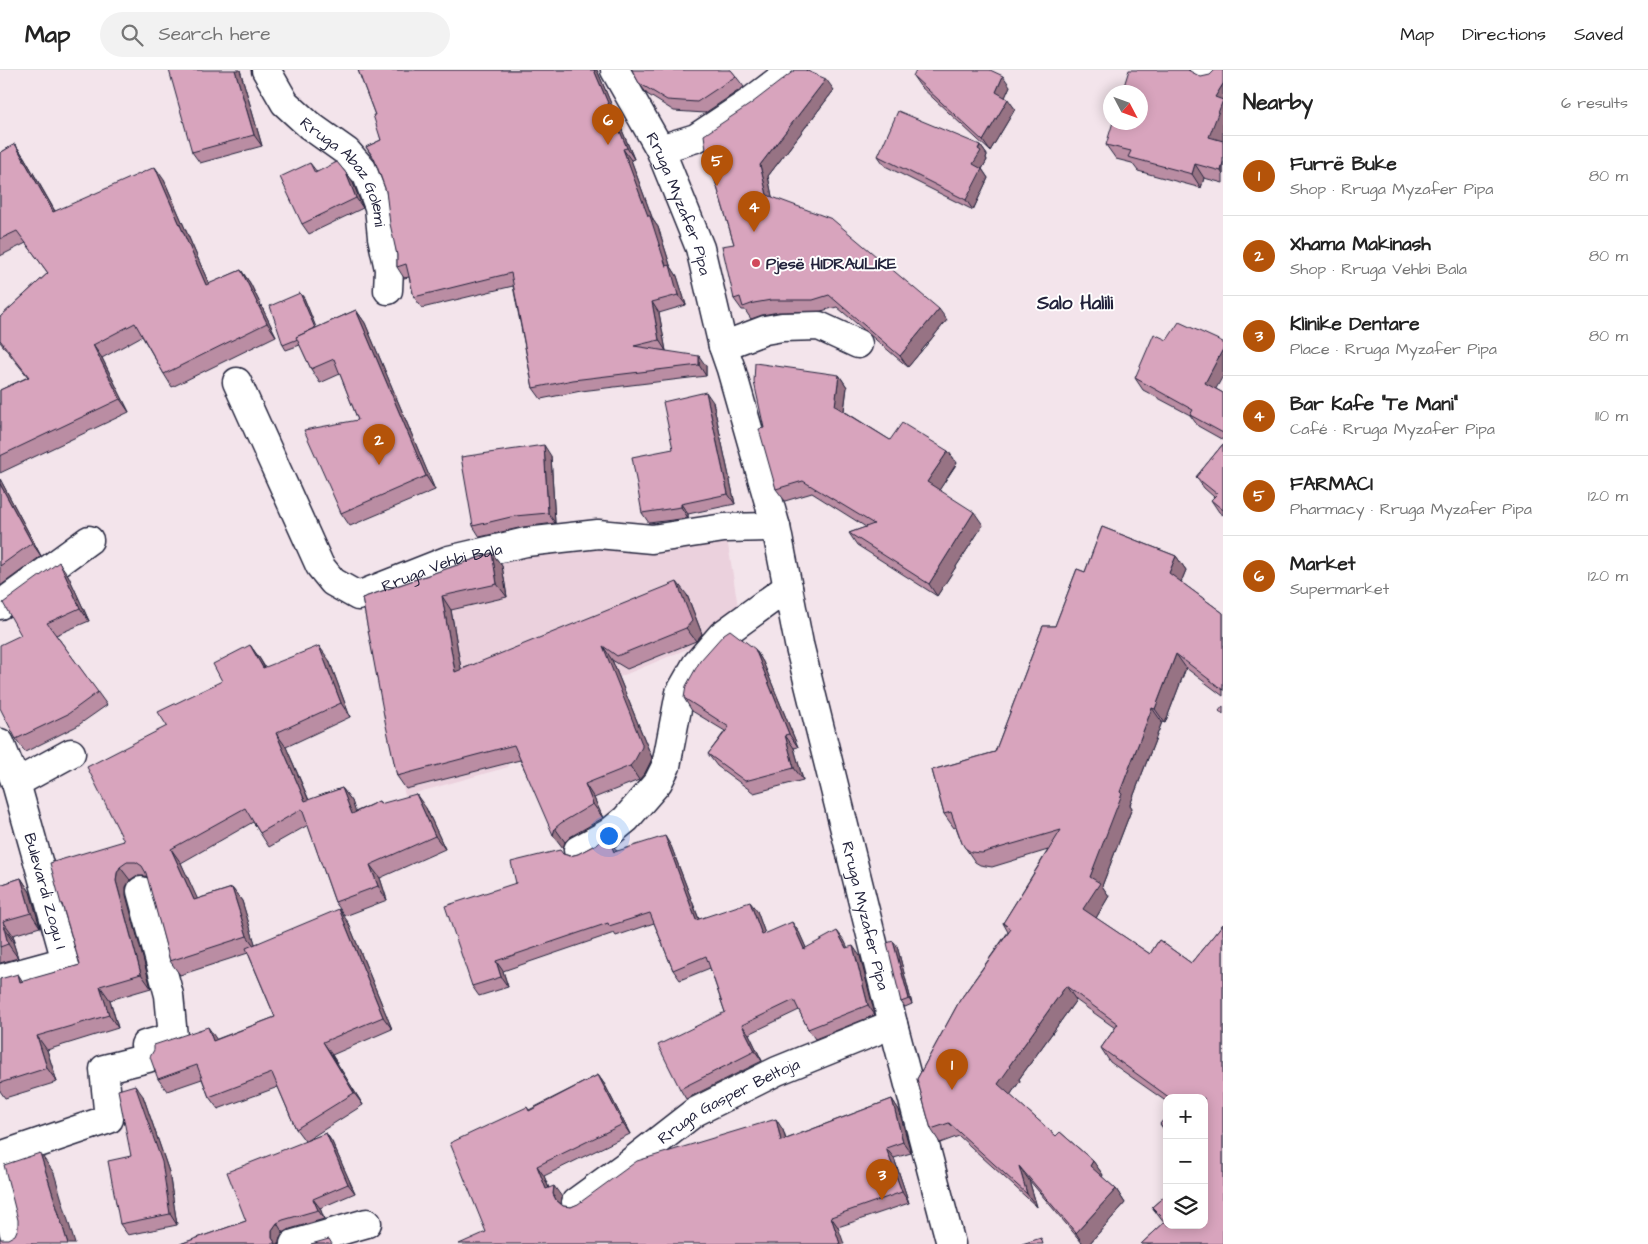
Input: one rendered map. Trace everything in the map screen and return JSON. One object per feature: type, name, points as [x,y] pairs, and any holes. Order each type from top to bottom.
[{"type":"street","name":"Rruga Abaz Golemi","points":[[266,70],[285,103],[309,125],[347,152],[367,175],[379,207],[382,237],[389,269],[388,290]]},
{"type":"street","name":"Rruga Myzafer Pipa","points":[[615,70],[660,150],[700,248],[723,346],[776,527],[799,644],[893,1024],[951,1244]]},
{"type":"street","points":[[660,150],[696,138],[750,102],[792,70]]},
{"type":"street","points":[[723,346],[765,330],[819,326],[858,344]]},
{"type":"street","name":"Rruga Vehbi Bala","points":[[237,382],[320,566],[333,582],[358,596],[449,560],[526,542],[598,534],[652,539],[724,528],[776,527]]},
{"type":"street","points":[[0,605],[89,540]]},
{"type":"street","points":[[578,850],[608,833],[626,819],[658,782],[666,766],[680,693],[696,665],[722,635],[788,587]]},
{"type":"street","name":"Bulevardi Zogu I","points":[[0,743],[16,783],[66,961],[0,979]]},
{"type":"street","points":[[16,783],[71,753]]},
{"type":"street","points":[[0,1156],[109,1119],[104,1069],[148,1058],[145,1045],[174,1037],[169,995],[141,890]]},
{"type":"street","name":"Rruga Gasper Beltoja","points":[[576,1202],[695,1112],[777,1071],[893,1024]]},
{"type":"street","points":[[0,1180],[17,1244]]},
{"type":"street","points":[[294,1244],[367,1223]]},
{"type":"shaded area","points":[[727,538],[739,613],[711,639],[499,727],[504,738],[508,767],[405,796],[365,604],[530,550]]},
{"type":"building","points":[[169,70],[235,70],[254,135],[192,152]]},
{"type":"building","points":[[358,70],[594,70],[627,148],[623,149],[648,216],[650,216],[666,266],[670,265],[678,295],[652,302],[659,340],[634,346],[699,356],[699,365],[573,380],[533,388],[511,273],[414,297],[406,264],[397,267],[397,255],[390,224],[386,191],[374,158],[366,147],[381,140],[373,115],[375,115]]},
{"type":"building","points":[[632,70],[731,70],[736,76],[697,102],[667,100],[639,83]]},
{"type":"building","points":[[795,70],[805,70],[826,79],[760,165],[767,195],[832,219],[939,309],[900,356],[829,295],[813,300],[771,300],[743,307],[740,297],[734,299],[722,246],[734,244],[706,150],[704,135],[752,103]]},
{"type":"building","points":[[916,70],[990,70],[1003,76],[996,92],[1008,99],[983,141],[913,76]]},
{"type":"building","points":[[1129,70],[1188,70],[1201,77],[1210,75],[1215,70],[1223,70],[1223,84],[1215,97],[1223,100],[1209,137],[1223,141],[1221,171],[1195,164],[1192,174],[1128,157],[1131,151],[1106,145],[1111,130],[1148,130],[1148,85],[1124,85]]},
{"type":"building","points":[[898,111],[980,145],[978,149],[981,151],[973,164],[982,169],[966,200],[878,156]]},
{"type":"building","points":[[15,144],[53,212],[155,167],[206,285],[241,270],[267,323],[164,374],[135,323],[93,345],[120,399],[0,456],[0,390],[29,377],[0,340],[0,317],[48,273],[17,231],[0,239],[0,153]]},
{"type":"building","points":[[337,162],[346,173],[356,198],[302,224],[280,177],[310,163],[315,173]]},
{"type":"building","points":[[300,293],[315,328],[296,337],[298,339],[283,345],[270,306]]},
{"type":"building","points":[[356,310],[426,476],[341,513],[304,430],[358,420],[334,359],[311,369],[296,337]]},
{"type":"building","points":[[1179,322],[1223,342],[1223,349],[1205,383],[1223,393],[1223,433],[1190,415],[1193,410],[1135,378],[1154,334],[1167,340]]},
{"type":"building","points":[[755,363],[839,375],[835,406],[890,440],[902,423],[948,451],[927,482],[974,512],[929,584],[849,533],[874,524],[803,481],[776,489],[759,429],[764,428],[754,382]]},
{"type":"building","points":[[706,392],[728,494],[681,504],[681,507],[642,513],[632,457],[673,449],[663,402]]},
{"type":"building","points":[[1223,444],[1223,510],[1211,500],[1217,494],[1196,477]]},
{"type":"building","points":[[544,445],[548,513],[515,516],[473,526],[461,457]]},
{"type":"building","points":[[0,484],[32,543],[0,566]]},
{"type":"building","points":[[1102,527],[1176,556],[1169,573],[1223,613],[1223,690],[1176,654],[1155,709],[1152,708],[1090,877],[1100,883],[1083,909],[1150,954],[1159,940],[1191,963],[1223,924],[1223,1244],[1141,1244],[1163,1224],[1163,1229],[1208,1229],[1208,1094],[1164,1094],[1101,1048],[1118,1024],[1066,986],[998,1084],[1056,1136],[1060,1132],[1093,1161],[1090,1166],[1116,1189],[1076,1233],[1019,1166],[1027,1194],[949,1123],[931,1129],[917,1079],[960,1000],[1011,929],[1003,923],[1061,830],[982,853],[971,852],[962,843],[951,812],[944,814],[932,770],[995,752],[1043,626],[1055,626],[1077,569],[1085,572]]},
{"type":"building","points":[[492,553],[497,584],[442,596],[455,672],[677,582],[692,621],[686,628],[617,656],[603,646],[642,747],[630,766],[585,784],[593,804],[561,823],[555,828],[553,835],[514,745],[397,776],[385,721],[362,598]]},
{"type":"building","points":[[59,562],[80,608],[47,623],[98,692],[68,714],[16,739],[0,708],[0,645],[21,635],[3,603]]},
{"type":"building","points":[[730,630],[755,649],[789,734],[785,735],[794,768],[745,781],[708,754],[729,727],[684,698],[686,686],[700,661],[724,634]]},
{"type":"building","points":[[250,645],[263,668],[319,646],[341,703],[276,733],[305,801],[342,788],[352,814],[379,801],[380,804],[416,794],[435,836],[370,865],[378,886],[335,902],[302,809],[260,833],[245,808],[171,849],[194,900],[232,888],[247,936],[170,961],[146,873],[142,866],[136,862],[127,862],[120,867],[116,881],[141,974],[100,986],[109,1015],[37,1036],[47,1068],[0,1083],[0,979],[18,974],[20,982],[80,965],[50,863],[124,841],[87,767],[167,726],[158,712],[222,681],[213,664]]},
{"type":"building","points":[[1223,706],[1223,714],[1219,711]]},
{"type":"building","points":[[665,836],[696,920],[750,902],[762,935],[792,922],[804,949],[837,931],[846,948],[853,946],[868,1005],[808,1029],[794,1000],[742,1025],[755,1051],[680,1089],[658,1045],[725,1012],[706,956],[673,970],[650,913],[609,926],[608,923],[496,961],[501,977],[472,986],[445,906],[516,883],[511,862],[560,850],[563,854],[570,856],[578,854],[608,838],[614,852]]},
{"type":"building","points":[[21,878],[31,913],[3,921],[8,944],[0,947],[0,885]]},
{"type":"building","points":[[339,909],[383,1017],[323,1042],[354,1093],[296,1129],[272,1073],[209,1097],[197,1065],[158,1079],[150,1057],[154,1050],[154,1045],[208,1027],[213,1041],[275,1017],[246,948]]},
{"type":"building","points":[[893,941],[909,999],[901,1002],[887,943]]},
{"type":"building","points":[[598,1075],[623,1124],[537,1166],[546,1189],[554,1186],[553,1194],[556,1200],[563,1206],[571,1207],[578,1204],[637,1161],[776,1119],[781,1141],[892,1099],[903,1142],[886,1148],[902,1192],[831,1217],[840,1244],[459,1244],[486,1232],[450,1143],[527,1107],[529,1111]]},
{"type":"building","points":[[135,1085],[162,1162],[170,1214],[120,1224],[108,1161],[131,1156],[118,1090]]},
{"type":"building","points":[[326,1133],[348,1184],[313,1199],[318,1210],[277,1223],[272,1230],[272,1238],[276,1244],[180,1244],[246,1221],[227,1172]]},
{"type":"building","points":[[40,1153],[68,1244],[0,1244],[0,1239],[8,1239],[15,1235],[18,1228],[18,1220],[4,1165]]},
{"type":"building","points":[[1163,1197],[1163,1218],[1152,1207]]},
{"type":"building","points":[[1041,1238],[1043,1244],[1022,1244]]},
{"type":"building","points":[[329,1239],[332,1244],[311,1244]]},
{"type":"place","name":"Market","points":[[608,145]]},
{"type":"place","name":"FARMACI","points":[[717,186]]},
{"type":"place","name":"Bar Kafe \"Te Mani\"","points":[[754,232]]},
{"type":"place","name":"Pjesë HIDRAULIKE","points":[[756,263]]},
{"type":"place","name":"Xhama Makinash","points":[[379,465]]},
{"type":"place","name":"Furrë Buke","points":[[952,1090]]},
{"type":"place","name":"Klinike Dentare","points":[[882,1200]]},
{"type":"district","name":"Salo Halili","points":[[1075,302]]}]
